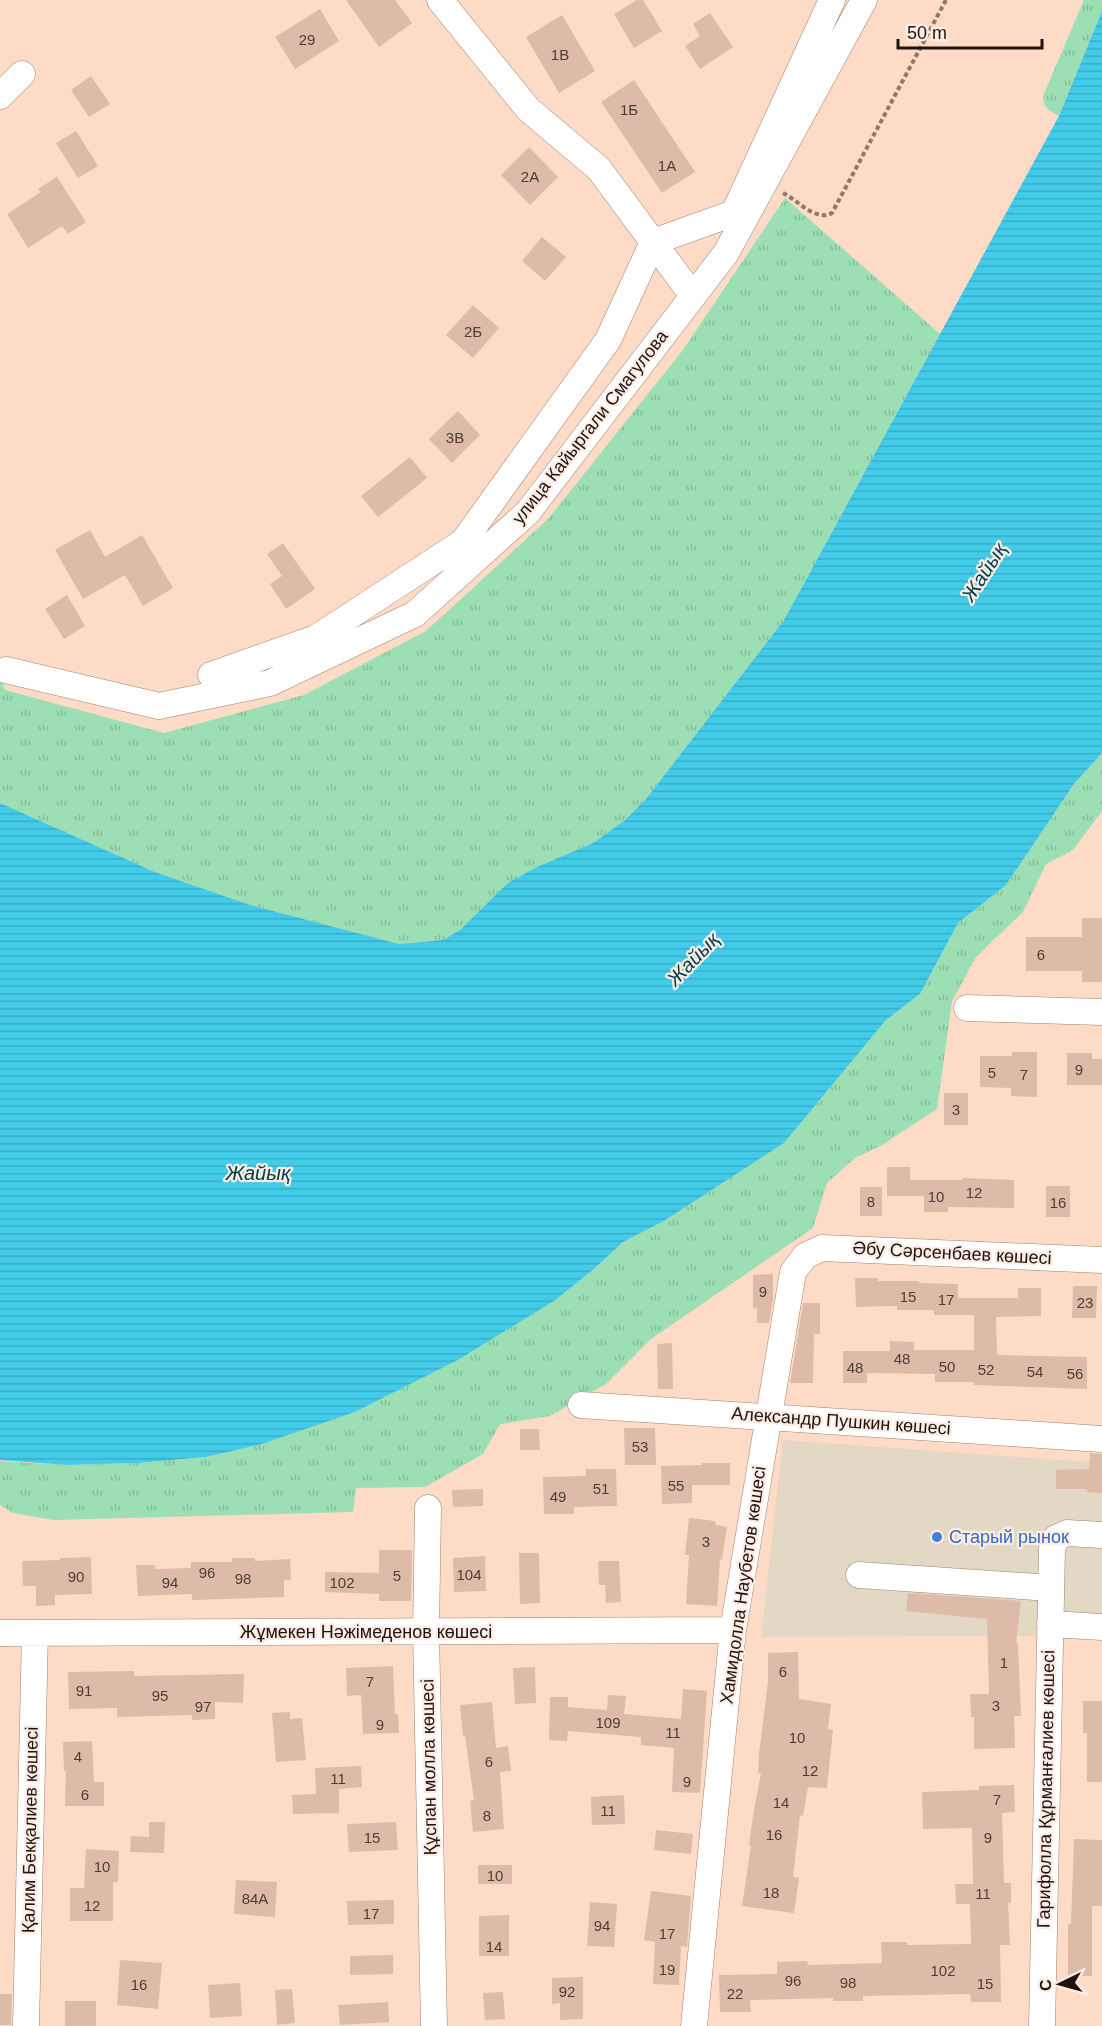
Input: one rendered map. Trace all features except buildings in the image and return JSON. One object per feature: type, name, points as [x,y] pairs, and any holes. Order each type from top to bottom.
[{"type":"street","points":[[440,0],[528,109],[599,169],[693,296]]},
{"type":"street","points":[[210,675],[316,638],[463,542],[608,340],[653,242],[734,213],[831,0]]},
{"type":"street","name":"улица Кайыргали Смагулова","points":[[6,670],[159,706],[270,683],[415,614],[528,512],[726,253],[864,0]]},
{"type":"street","points":[[0,96],[22,74]]},
{"type":"street","points":[[967,1008],[1102,1012]]},
{"type":"street","name":"Әбу Сәрсенбаев көшесі","points":[[805,1256],[822,1248],[1102,1260]]},
{"type":"street","name":"Хамидолла Наубетов көшесі","points":[[694,2026],[733,1630],[793,1272],[805,1256]]},
{"type":"street","name":"Александр Пушкин көшесі","points":[[580,1405],[1102,1439]]},
{"type":"street","name":"Құспан молла көшесі","points":[[428,1508],[426,1631],[434,2026]]},
{"type":"street","name":"Гарифолла Құрманғалиев көшесі","points":[[1042,2026],[1052,1549],[1056,1538],[1066,1533],[1102,1535]]},
{"type":"street","points":[[859,1575],[1051,1588]]},
{"type":"street","points":[[1050,1624],[1102,1627]]},
{"type":"street","name":"Жұмекен Нәжімеденов көшесі","points":[[0,1634],[733,1630]]},
{"type":"street","name":"Қалим Бекқалиев көшесі","points":[[26,2026],[34,1633]]},
{"type":"path","points":[[787,195],[819,216],[832,213],[946,0]]},
{"type":"shaded area","name":"Старый рынок","points":[[783,1440],[1102,1463],[1102,1617],[1040,1636],[761,1637]]},
{"type":"green space","points":[[1084,0],[1102,0],[1102,11],[1059,116],[1045,106],[1043,96]]},
{"type":"green space","points":[[785,198],[940,334],[784,620],[646,799],[624,821],[593,843],[539,866],[460,930],[443,940],[399,944],[250,905],[155,872],[0,803],[0,674],[5,690],[164,733],[304,695],[426,631],[548,519],[683,350]]},
{"type":"green space","points":[[1102,753],[1102,811],[1073,850],[1046,864],[1023,912],[976,957],[952,1001],[937,1109],[882,1145],[855,1158],[827,1183],[813,1228],[651,1339],[606,1384],[550,1416],[500,1424],[483,1454],[425,1487],[356,1488],[353,1512],[53,1520],[13,1513],[0,1505],[0,1461],[67,1465],[138,1463],[206,1457],[262,1444],[355,1412],[458,1360],[554,1301],[623,1242],[664,1221],[784,1143],[886,1020],[920,994],[958,923],[1006,885],[1074,784]]},
{"type":"water","name":"Жайық","points":[[1102,11],[1102,753],[1074,784],[1006,885],[958,923],[920,994],[886,1020],[784,1143],[664,1221],[623,1242],[554,1301],[458,1360],[355,1412],[262,1444],[206,1457],[138,1463],[67,1465],[0,1460],[0,803],[155,872],[250,905],[399,944],[443,940],[460,930],[508,883],[539,866],[593,843],[624,821],[646,799],[784,620],[1059,116]]},
{"type":"place","name":"Старый рынок","points":[[937,1537]]}]
